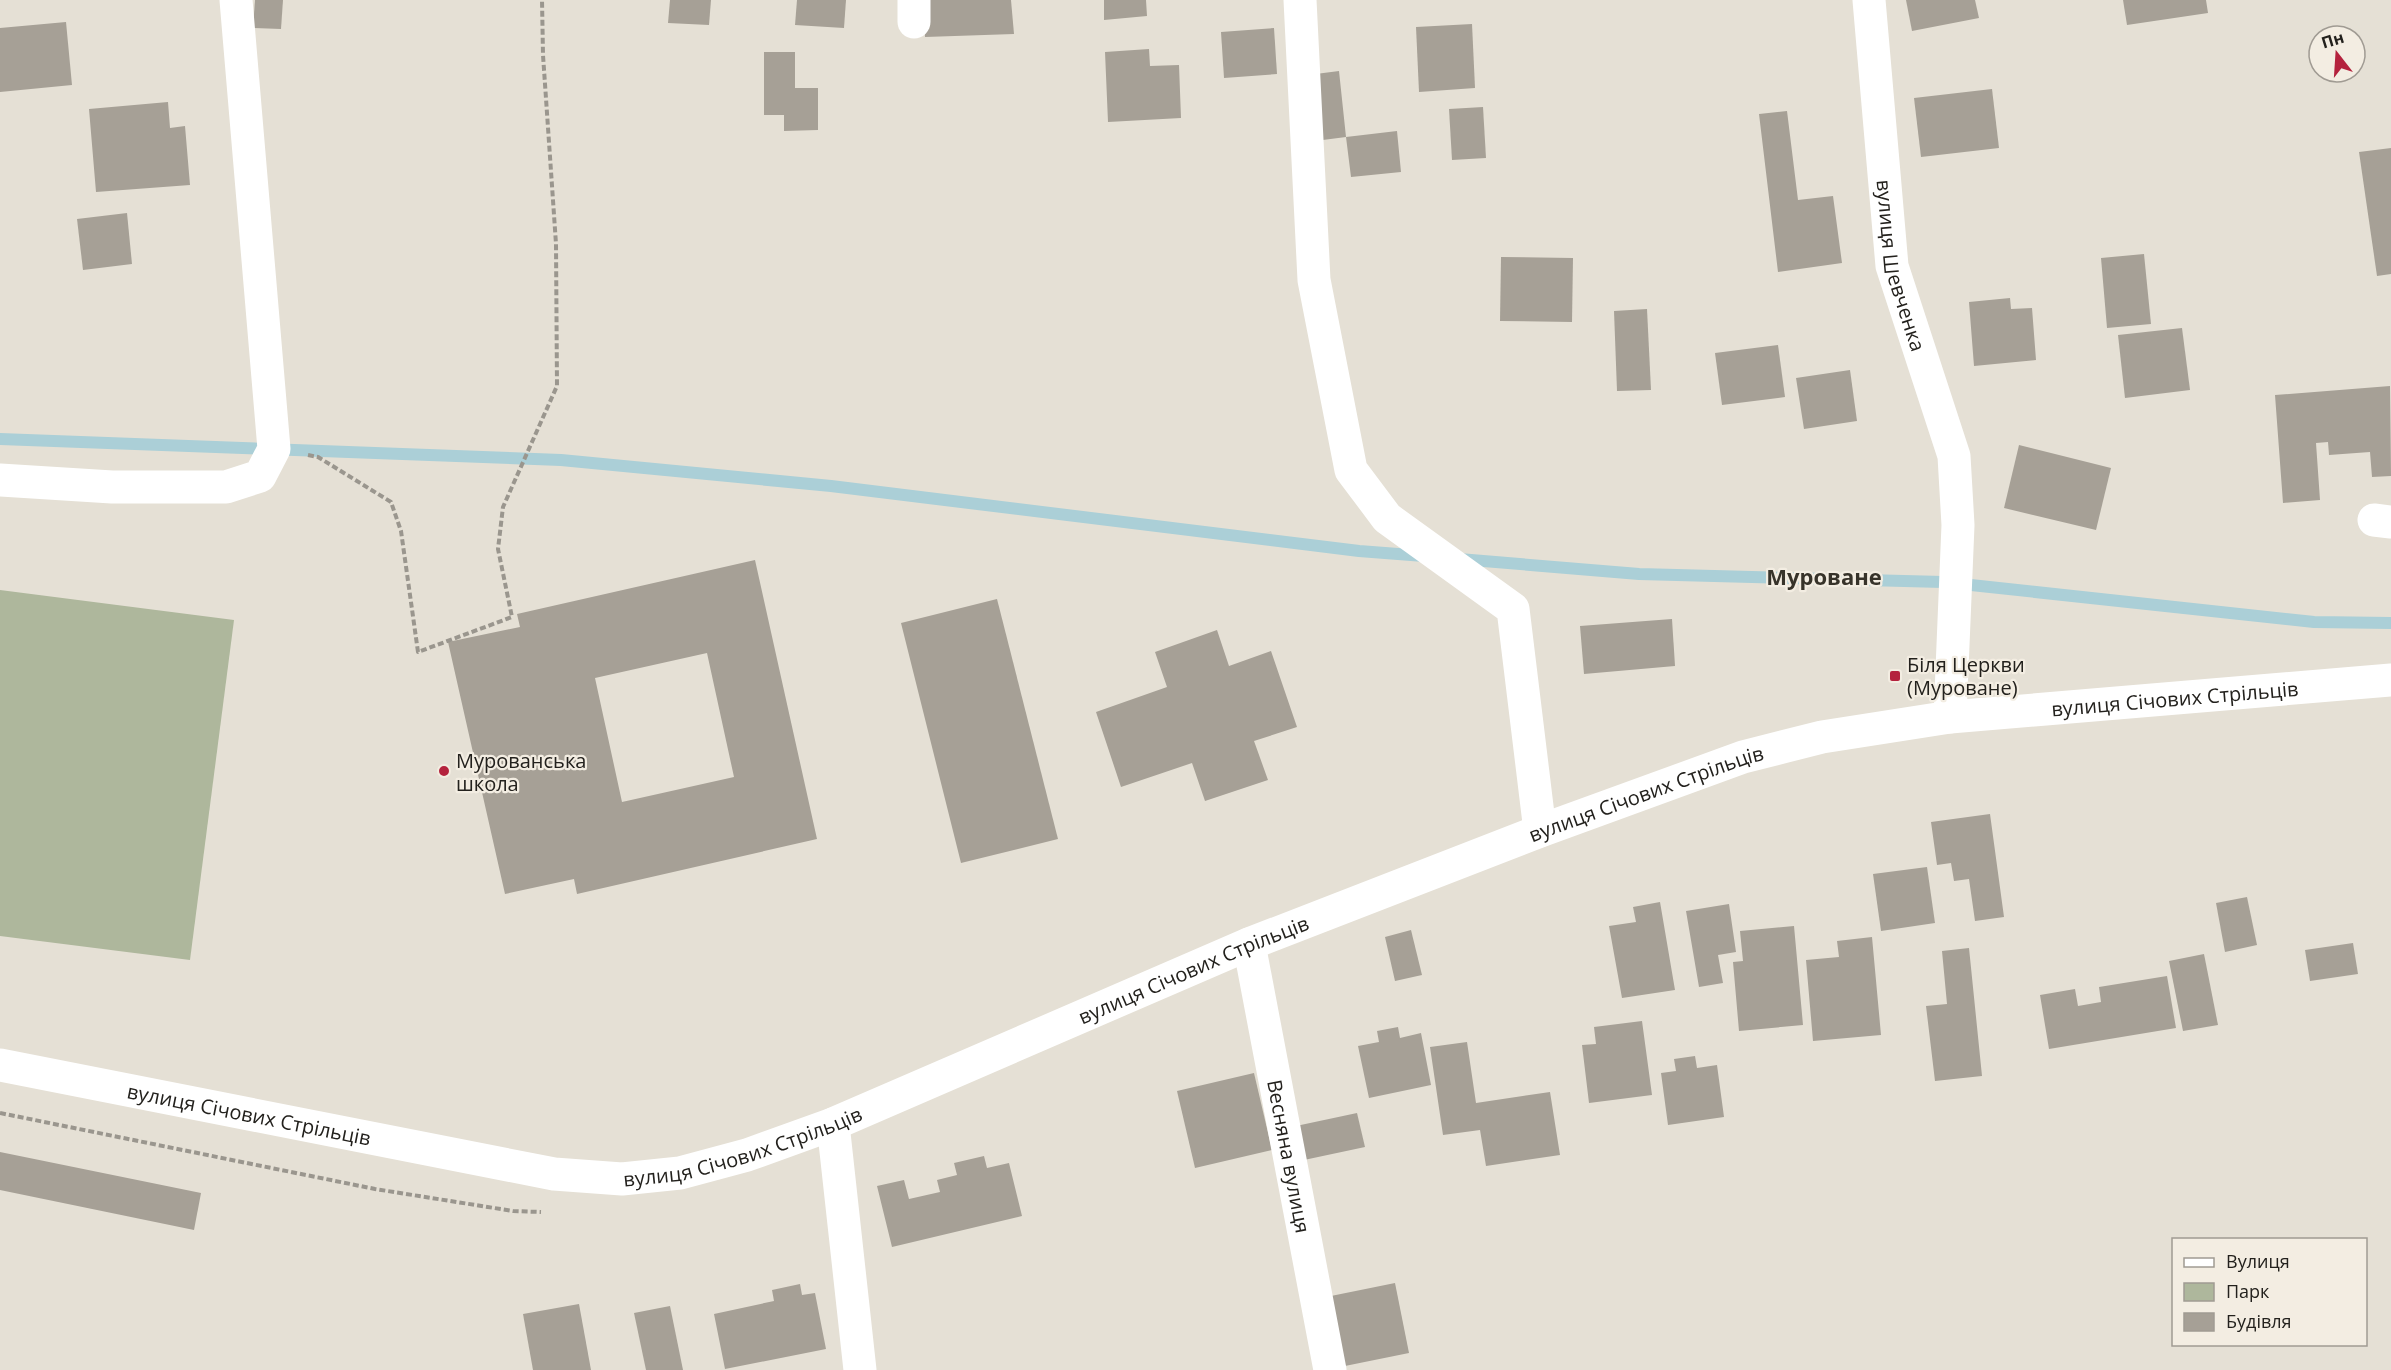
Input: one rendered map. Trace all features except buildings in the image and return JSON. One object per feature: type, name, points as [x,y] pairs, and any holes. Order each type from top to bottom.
[{"type":"street","points":[[0,480],[112,487],[226,487],[260,477],[273,435],[236,0]]},
{"type":"street","points":[[1300,0],[1314,280],[1351,470],[1387,518],[1514,609],[1540,831]]},
{"type":"street","name":"вулиця Шевченка","points":[[1869,0],[1893,266],[1954,456],[1958,525],[1950,717]]},
{"type":"street","name":"вулиця Січових Стрільців","points":[[0,1065],[554,1174],[622,1179],[680,1173],[747,1155],[833,1124],[1250,944],[1540,831],[1743,757],[1822,737],[1950,717],[2383,685]]},
{"type":"street","name":"Весняна вулиця","points":[[1250,944],[1330,1370]]},
{"type":"street","points":[[833,1124],[860,1370]]},
{"type":"path","points":[[273,435],[318,456],[391,502],[401,531],[418,652],[512,617],[498,549],[503,507],[557,386],[556,244],[543,55],[542,0]]},
{"type":"green space","points":[[0,590],[234,620],[190,960],[0,936]]},
{"type":"waterway","points":[[0,439],[561,460],[831,486],[1359,551],[1424,556]]},
{"type":"waterway","points":[[1459,559],[1639,574],[1943,582],[2314,622],[2391,623]]},
{"type":"place","name":"Біля Церкви (Муроване)","points":[[1895,676]]},
{"type":"place","name":"Мурованська школа","points":[[444,771]]},
{"type":"district","name":"Муроване","points":[[1824,576]]}]
